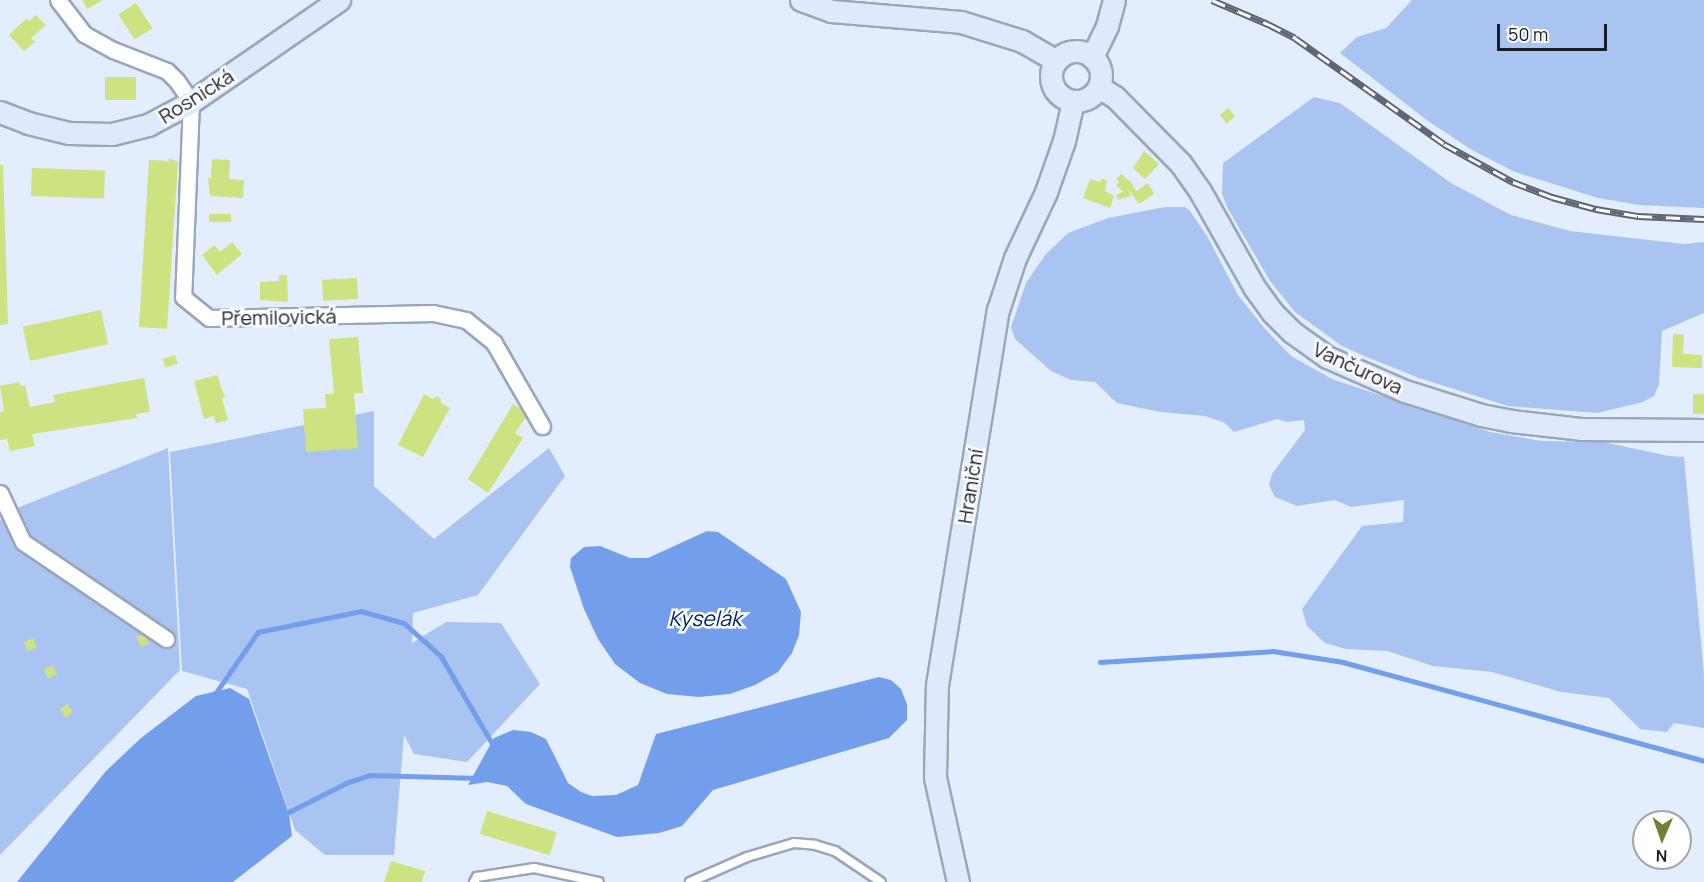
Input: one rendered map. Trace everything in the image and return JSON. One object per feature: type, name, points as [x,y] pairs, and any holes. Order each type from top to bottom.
[{"type":"street","points":[[57,0],[84,34],[113,50],[167,71],[191,102]]},
{"type":"street","name":"Rosnická","points":[[0,112],[48,129],[69,133],[112,134],[148,125],[191,102],[339,0]]},
{"type":"street","points":[[801,0],[831,11],[961,22],[1022,41],[1056,61]]},
{"type":"street","points":[[1092,57],[1107,27],[1114,0]]},
{"type":"street","points":[[1073,51],[1092,57],[1101,74],[1099,87],[1091,97],[1073,101],[1061,96],[1053,86],[1051,74],[1056,61],[1073,51]]},
{"type":"street","name":"Vančurova","points":[[1099,87],[1115,97],[1181,164],[1200,191],[1254,287],[1272,312],[1292,332],[1327,357],[1405,391],[1480,415],[1581,429],[1704,430]]},
{"type":"street","name":"Hraniční","points":[[958,882],[935,777],[937,685],[998,310],[1015,258],[1046,192],[1060,152],[1073,101]]},
{"type":"street","name":"Přemilovická","points":[[191,102],[183,297],[209,318],[433,313],[466,320],[494,343],[542,426]]},
{"type":"street","points":[[0,494],[23,542],[166,639]]},
{"type":"lane","points":[[690,882],[747,857],[794,843],[815,845],[835,851],[881,882]]},
{"type":"lane","points":[[474,882],[477,877],[534,868],[599,882]]},
{"type":"shaded area","points":[[1412,0],[1704,0],[1704,208],[1639,205],[1598,198],[1515,172],[1472,150],[1428,121],[1340,53],[1357,37],[1386,28]]},
{"type":"shaded area","points":[[1314,97],[1340,103],[1451,183],[1511,215],[1570,231],[1684,244],[1704,242],[1704,313],[1662,331],[1659,384],[1654,396],[1643,402],[1597,413],[1508,406],[1419,378],[1362,355],[1342,346],[1295,312],[1270,281],[1227,207],[1222,194],[1223,163]]},
{"type":"shaded area","points":[[1165,207],[1185,207],[1190,211],[1207,236],[1238,295],[1265,329],[1291,356],[1332,379],[1490,432],[1542,441],[1603,442],[1684,457],[1704,675],[1704,728],[1674,723],[1667,732],[1640,729],[1609,698],[1561,692],[1492,672],[1433,666],[1387,651],[1346,649],[1325,643],[1307,626],[1302,609],[1362,526],[1403,522],[1404,500],[1351,507],[1335,500],[1297,506],[1275,497],[1269,485],[1272,474],[1305,430],[1304,420],[1287,422],[1277,419],[1234,432],[1225,423],[1205,416],[1160,412],[1117,403],[1095,382],[1071,380],[1051,371],[1015,339],[1011,327],[1026,283],[1045,255],[1068,233],[1108,218]]},
{"type":"shaded area","points":[[374,411],[374,486],[434,539],[549,448],[565,476],[478,595],[413,613],[412,643],[446,622],[501,623],[540,684],[467,762],[414,754],[404,735],[394,855],[325,855],[295,830],[247,689],[182,671],[170,452]]},
{"type":"shaded area","points":[[168,448],[180,670],[0,855],[0,521],[7,512]]},
{"type":"water","name":"Kyselák","points":[[707,531],[718,532],[786,579],[801,612],[799,635],[792,653],[778,672],[755,685],[730,694],[699,697],[667,694],[640,683],[615,664],[598,639],[584,609],[570,567],[571,558],[584,547],[600,546],[630,558],[648,558]]},
{"type":"water","points":[[879,677],[891,680],[901,689],[907,704],[907,720],[889,738],[713,790],[682,826],[659,833],[617,837],[526,804],[507,786],[487,782],[468,785],[494,738],[513,730],[531,732],[546,739],[568,783],[581,792],[592,796],[616,795],[638,785],[656,734]]},
{"type":"water","points":[[230,688],[249,699],[289,814],[292,836],[233,882],[17,882],[106,771],[141,738],[196,696]]},
{"type":"building","points":[[82,0],[103,0],[87,9]]},
{"type":"building","points":[[136,3],[152,28],[135,40],[118,14]]},
{"type":"building","points":[[36,15],[46,25],[31,38],[35,42],[24,51],[9,35],[26,19],[29,21]]},
{"type":"building","points":[[105,77],[136,77],[136,100],[105,100]]},
{"type":"building","points":[[1228,108],[1235,116],[1227,124],[1220,115]]},
{"type":"building","points":[[1144,151],[1159,164],[1145,179],[1133,168]]},
{"type":"building","points":[[169,158],[178,162],[167,329],[139,327],[149,160],[169,161]]},
{"type":"building","points":[[212,159],[230,160],[229,179],[244,180],[243,198],[210,196],[208,178],[211,178]]},
{"type":"building","points":[[0,165],[3,165],[8,324],[0,325]]},
{"type":"building","points":[[32,168],[105,171],[104,199],[31,196]]},
{"type":"building","points":[[1121,174],[1131,182],[1136,191],[1148,183],[1154,194],[1139,204],[1128,189],[1131,196],[1118,200],[1116,195],[1123,192],[1116,185],[1119,182],[1116,179]]},
{"type":"building","points":[[1090,179],[1100,182],[1101,179],[1107,180],[1105,191],[1114,196],[1110,208],[1083,198]]},
{"type":"building","points":[[209,214],[231,214],[231,222],[209,222]]},
{"type":"building","points":[[232,242],[242,254],[217,275],[202,255],[214,245],[220,252]]},
{"type":"building","points":[[279,275],[287,275],[288,302],[260,300],[260,282],[279,281]]},
{"type":"building","points":[[357,278],[358,299],[323,301],[322,280]]},
{"type":"building","points":[[101,310],[108,344],[30,361],[23,327]]},
{"type":"building","points":[[1673,334],[1684,335],[1683,354],[1702,355],[1702,368],[1672,367]]},
{"type":"building","points":[[358,337],[363,393],[354,393],[358,448],[306,452],[303,409],[326,408],[325,394],[334,394],[329,339]]},
{"type":"building","points":[[175,355],[178,364],[165,368],[163,359]]},
{"type":"building","points":[[217,375],[225,397],[222,398],[228,420],[216,423],[214,416],[204,419],[194,381]]},
{"type":"building","points":[[144,378],[150,412],[136,414],[137,418],[32,434],[35,446],[10,451],[7,439],[0,440],[0,412],[4,411],[0,386],[19,382],[20,386],[25,385],[30,407],[55,402],[53,395]]},
{"type":"building","points":[[424,394],[433,399],[437,396],[441,399],[441,403],[450,408],[423,457],[398,445]]},
{"type":"building","points":[[1693,394],[1704,394],[1704,414],[1693,414]]},
{"type":"building","points":[[513,404],[529,413],[515,433],[523,438],[488,493],[468,479]]},
{"type":"building","points":[[145,633],[149,644],[141,647],[136,637]]},
{"type":"building","points":[[33,638],[37,647],[28,651],[24,642]]},
{"type":"building","points":[[53,665],[57,674],[48,678],[44,669]]},
{"type":"building","points":[[67,704],[73,712],[66,717],[60,709]]},
{"type":"building","points":[[487,811],[557,832],[550,855],[480,834]]},
{"type":"building","points":[[391,861],[425,871],[422,882],[384,882]]},
{"type":"waterway","points":[[215,694],[258,632],[361,611],[404,623],[441,656],[495,748]]},
{"type":"waterway","points":[[1100,662],[1273,651],[1343,662],[1704,761]]},
{"type":"waterway","points":[[285,814],[346,783],[370,775],[478,778]]},
{"type":"railway","points":[[1212,0],[1295,38],[1444,144],[1513,182],[1552,197],[1596,209],[1638,216],[1704,219]]}]
